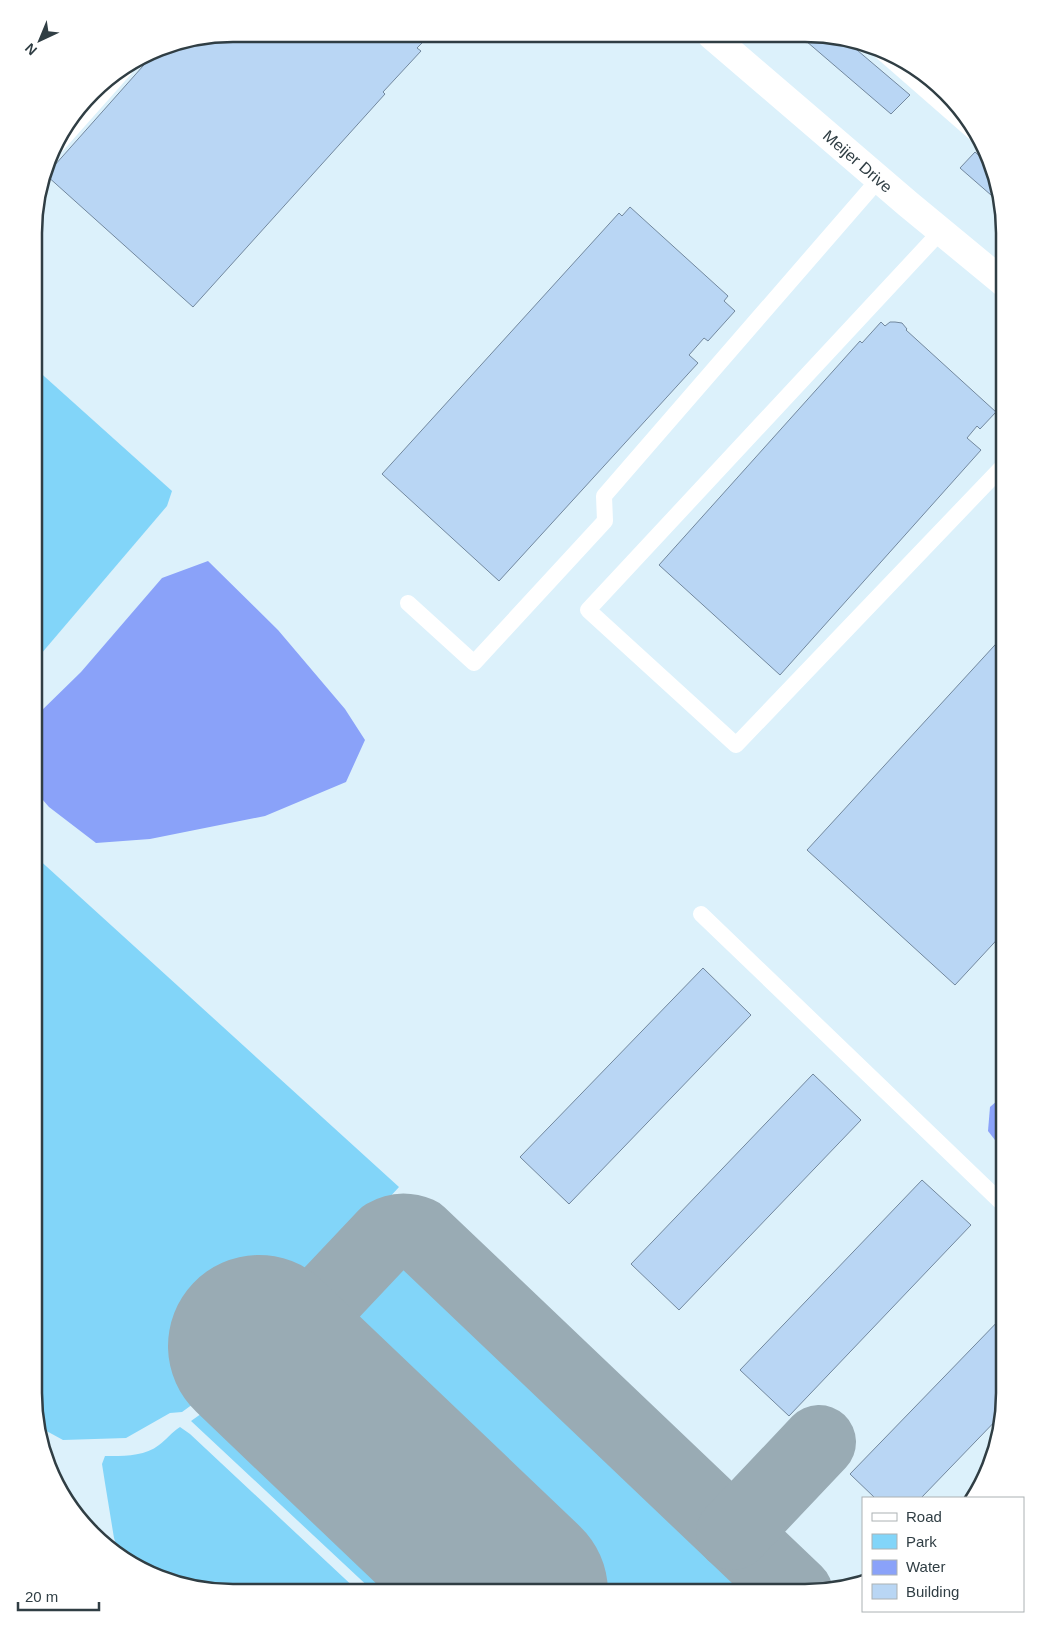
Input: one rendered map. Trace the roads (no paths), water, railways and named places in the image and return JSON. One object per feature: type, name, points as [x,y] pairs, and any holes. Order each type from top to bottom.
[{"type":"street","name":"Meijer Drive","points":[[719,42],[996,277]]},
{"type":"lane","points":[[898,66],[960,121]]},
{"type":"lane","points":[[81,119],[104,93]]},
{"type":"lane","points":[[408,603],[474,663],[605,521],[604,496],[879,179]]},
{"type":"lane","points":[[941,231],[588,610],[736,745],[996,473]]},
{"type":"lane","points":[[701,914],[996,1197]]},
{"type":"water","points":[[208,561],[278,630],[345,709],[365,740],[346,782],[265,816],[150,839],[96,843],[49,807],[42,799],[42,710],[81,672],[162,578]]},
{"type":"water","points":[[996,1102],[996,1141],[988,1131],[990,1107]]}]
